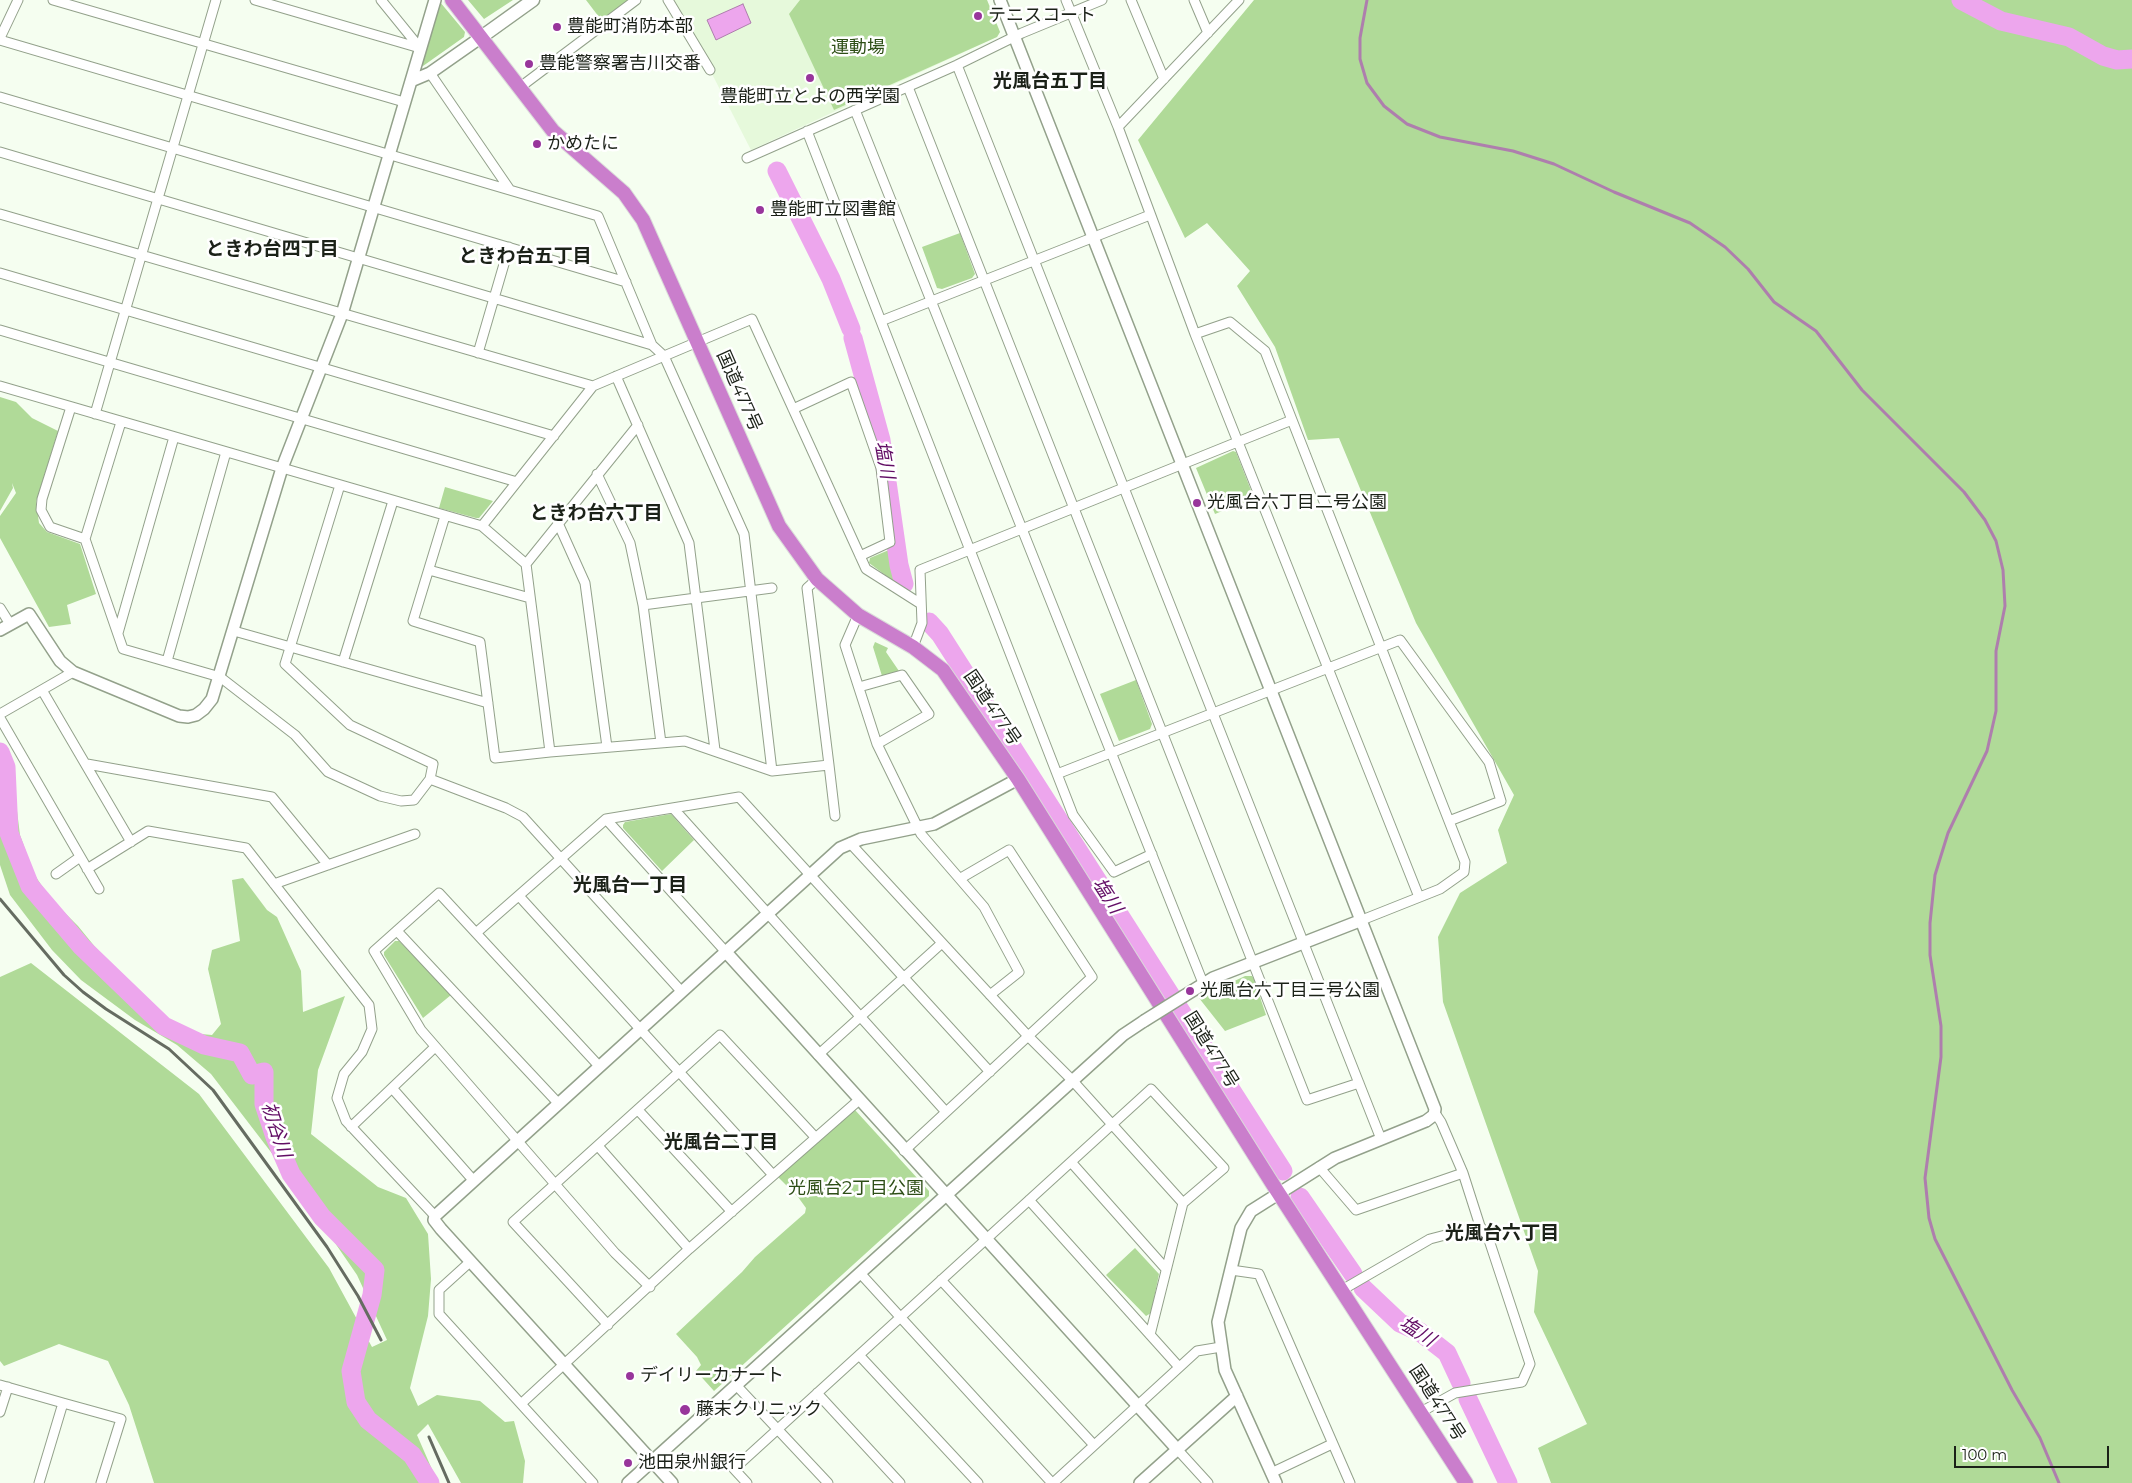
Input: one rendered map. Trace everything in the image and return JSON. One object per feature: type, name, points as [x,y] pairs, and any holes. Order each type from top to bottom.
[{"type":"highway","name":"国道477号","points":[[452,0],[553,131],[594,166],[628,200],[643,220],[779,526],[817,579],[858,615],[912,646],[943,670],[1018,779],[1279,1192],[1466,1483]]},
{"type":"main road","points":[[480,38],[533,0]]},
{"type":"street","points":[[18,0],[0,39],[598,216],[652,345],[664,356],[744,534],[772,771]]},
{"type":"street","points":[[53,0],[404,102]]},
{"type":"street","points":[[96,414],[216,0]]},
{"type":"street","points":[[254,0],[420,48]]},
{"type":"street","points":[[380,0],[420,48]]},
{"type":"street","points":[[0,608],[5,627],[29,614],[60,661],[72,672],[179,716],[188,717],[204,709],[212,699],[282,468],[342,314],[435,0]]},
{"type":"street","points":[[519,88],[636,0]]},
{"type":"street","points":[[668,0],[710,70]]},
{"type":"street","points":[[1000,0],[1434,1103],[1435,1113],[1441,1122],[1463,1173],[1480,1226],[1488,1237],[1530,1364],[1522,1382],[1455,1393],[1421,1412]]},
{"type":"street","points":[[1066,0],[1118,127],[1238,442],[1419,897]]},
{"type":"street","points":[[747,158],[958,65],[1015,36],[1102,0]]},
{"type":"street","points":[[1131,0],[1164,79]]},
{"type":"street","points":[[1194,0],[1208,34]]},
{"type":"street","points":[[1118,127],[1239,0]]},
{"type":"street","points":[[411,81],[430,73],[480,38]]},
{"type":"street","points":[[958,65],[1381,1139]]},
{"type":"street","points":[[430,73],[510,190]]},
{"type":"street","points":[[908,86],[1307,1100],[1359,1084]]},
{"type":"street","points":[[0,97],[626,282]]},
{"type":"street","points":[[855,110],[1203,983]]},
{"type":"street","points":[[807,131],[1073,815],[1114,872],[1152,854]]},
{"type":"street","points":[[0,152],[652,345]]},
{"type":"street","points":[[0,214],[593,386]]},
{"type":"street","points":[[881,321],[1150,214]]},
{"type":"street","points":[[478,353],[509,248]]},
{"type":"street","points":[[0,272],[554,436]]},
{"type":"street","points":[[482,526],[593,386],[752,319],[866,569],[921,604]]},
{"type":"street","points":[[628,1483],[1123,1035],[1203,983],[1440,889],[1464,872],[1465,862],[1266,351],[1230,322],[1196,334]]},
{"type":"street","points":[[0,330],[517,482]]},
{"type":"street","points":[[616,376],[689,543],[715,750]]},
{"type":"street","points":[[793,409],[851,382],[881,468],[890,542],[860,556]]},
{"type":"street","points":[[0,386],[482,526],[526,564],[550,752]]},
{"type":"street","points":[[71,407],[42,499],[41,510],[50,527],[85,539]]},
{"type":"street","points":[[912,646],[922,623],[920,570],[1292,420]]},
{"type":"street","points":[[122,422],[85,539],[123,649],[220,677],[295,735],[328,772],[380,796],[401,801],[414,800],[430,779],[433,764],[350,725],[285,664],[340,485]]},
{"type":"street","points":[[526,564],[638,425]]},
{"type":"street","points":[[118,633],[174,437]]},
{"type":"street","points":[[167,661],[226,452]]},
{"type":"street","points":[[597,474],[630,543],[643,605],[661,743]]},
{"type":"street","points":[[343,662],[393,501]]},
{"type":"street","points":[[445,516],[413,621],[480,642],[495,758],[685,741],[772,771],[829,765]]},
{"type":"street","points":[[558,523],[585,583],[607,748]]},
{"type":"street","points":[[428,570],[530,598]]},
{"type":"street","points":[[817,579],[807,588],[835,816]]},
{"type":"street","points":[[643,605],[772,588]]},
{"type":"street","points":[[858,615],[845,645],[877,744],[918,828],[962,878],[984,907],[1019,972],[990,995]]},
{"type":"street","points":[[234,631],[488,703]]},
{"type":"street","points":[[1057,774],[1400,640],[1489,762],[1501,801],[1449,821]]},
{"type":"street","points":[[0,714],[72,672]]},
{"type":"street","points":[[859,687],[902,675],[929,714],[877,744]]},
{"type":"street","points":[[42,690],[131,842]]},
{"type":"street","points":[[0,718],[99,888]]},
{"type":"street","points":[[87,764],[272,797],[328,865]]},
{"type":"street","points":[[430,779],[506,808],[523,817],[682,991]]},
{"type":"street","points":[[435,1216],[767,912],[840,848],[850,843],[918,828],[947,818],[1018,779]]},
{"type":"street","points":[[476,933],[606,819],[739,797],[990,1072]]},
{"type":"street","points":[[673,808],[946,1112]]},
{"type":"street","points":[[606,819],[904,1151],[946,1194],[1208,1483]]},
{"type":"street","points":[[87,868],[148,831],[246,848],[369,1005],[372,1029],[362,1052],[344,1074],[337,1098],[346,1121],[435,1216],[436,1222],[672,1483]]},
{"type":"street","points":[[274,884],[415,834]]},
{"type":"street","points":[[850,843],[1028,1036],[1072,1080],[1111,1126],[1183,1203]]},
{"type":"street","points":[[904,1151],[1092,978],[1009,850],[962,878]]},
{"type":"street","points":[[56,874],[80,856]]},
{"type":"street","points":[[598,1066],[439,893],[374,951],[421,1030],[435,1047],[615,1253],[650,1286]]},
{"type":"street","points":[[518,896],[773,1176]]},
{"type":"street","points":[[396,931],[558,1103]]},
{"type":"street","points":[[818,1055],[942,943]]},
{"type":"street","points":[[608,1325],[513,1222],[679,1072],[720,1036],[816,1138]]},
{"type":"street","points":[[351,1127],[435,1047]]},
{"type":"street","points":[[392,1088],[473,1180]]},
{"type":"street","points":[[747,1483],[734,1469],[1152,1089],[1224,1168],[1183,1203],[1150,1335]]},
{"type":"street","points":[[522,1403],[732,1212],[859,1100]]},
{"type":"street","points":[[638,1110],[732,1212]]},
{"type":"street","points":[[1332,1444],[1273,1478],[1225,1370],[1218,1322],[1240,1228],[1251,1211],[1335,1158],[1426,1121],[1435,1113]]},
{"type":"street","points":[[598,1146],[690,1250]]},
{"type":"street","points":[[1071,1162],[1166,1269]]},
{"type":"street","points":[[1319,1168],[1356,1210],[1463,1173]]},
{"type":"street","points":[[1029,1200],[1179,1367]]},
{"type":"street","points":[[1342,1290],[1430,1239],[1480,1226]]},
{"type":"street","points":[[471,1261],[439,1290],[439,1314],[593,1483]]},
{"type":"street","points":[[1231,1270],[1259,1274],[1350,1483]]},
{"type":"street","points":[[860,1273],[1053,1483],[1093,1444],[1197,1351],[1221,1347]]},
{"type":"street","points":[[941,1280],[1093,1444]]},
{"type":"street","points":[[859,1355],[978,1483]]},
{"type":"street","points":[[736,1385],[828,1483]]},
{"type":"street","points":[[0,1412],[4,1386],[121,1419],[100,1483]]},
{"type":"street","points":[[817,1393],[900,1483]]},
{"type":"street","points":[[1140,1483],[1237,1396]]},
{"type":"street","points":[[39,1483],[63,1403]]},
{"type":"shaded area","name":"豊能町立とよの西学園","points":[[674,0],[987,0],[1000,32],[997,37],[751,150]]},
{"type":"shaded area","points":[[743,4],[751,23],[716,40],[707,20]]},
{"type":"green space","points":[[468,0],[513,0],[484,19]]},
{"type":"green space","points":[[586,0],[631,0],[602,21]]},
{"type":"green space","name":"運動場","points":[[800,0],[987,0],[1000,32],[997,37],[834,110],[789,14]]},
{"type":"green space","points":[[1254,0],[2132,0],[2132,1483],[1551,1483],[1538,1448],[1587,1424],[1534,1312],[1538,1271],[1443,1002],[1438,937],[1460,893],[1507,863],[1498,830],[1514,795],[1416,623],[1339,438],[1308,440],[1275,347],[1237,286],[1250,271],[1207,223],[1185,238],[1138,140]]},
{"type":"green space","points":[[440,2],[465,32],[464,37],[423,66],[419,61],[436,4]]},
{"type":"green space","points":[[960,233],[975,274],[972,278],[942,289],[937,288],[922,247]]},
{"type":"green space","points":[[0,397],[16,402],[32,418],[58,431],[36,502],[39,523],[47,532],[80,544],[96,594],[67,605],[71,624],[49,627],[0,538],[0,516],[16,493],[12,483],[13,488],[0,511]]},
{"type":"green space","points":[[1233,451],[1236,452],[1254,498],[1215,514],[1196,468]]},
{"type":"green space","points":[[445,487],[493,501],[479,518],[439,508]]},
{"type":"green space","points":[[896,547],[902,583],[900,586],[869,563],[870,558]]},
{"type":"green space","points":[[875,642],[888,648],[886,652],[899,671],[882,676],[873,647]]},
{"type":"green space","points":[[1136,680],[1152,724],[1150,729],[1119,741],[1100,694]]},
{"type":"green space","points":[[15,795],[20,835],[34,874],[50,898],[78,926],[131,991],[164,1020],[190,1033],[212,1035],[221,1024],[208,969],[212,950],[240,941],[232,880],[243,878],[267,910],[277,917],[301,971],[303,1012],[345,996],[318,1070],[311,1134],[378,1187],[406,1198],[428,1234],[431,1279],[428,1316],[410,1388],[418,1406],[437,1395],[480,1401],[505,1422],[514,1421],[525,1461],[523,1483],[461,1483],[428,1424],[417,1435],[438,1483],[154,1483],[129,1405],[108,1361],[59,1344],[4,1366],[0,1361],[0,977],[31,963],[199,1094],[329,1268],[372,1347],[387,1340],[357,1275],[287,1173],[211,1074],[177,1045],[135,1020],[81,980],[52,950],[10,895],[0,865],[0,801]]},
{"type":"green space","points":[[671,814],[694,840],[662,871],[623,828],[623,825],[625,822]]},
{"type":"green space","points":[[395,941],[399,941],[451,995],[423,1018],[384,955],[384,952]]},
{"type":"green space","points":[[1245,976],[1252,976],[1254,979],[1266,1015],[1225,1031],[1199,998]]},
{"type":"green space","name":"光風台2丁目公園","points":[[855,1110],[929,1191],[929,1196],[714,1391],[696,1371],[701,1365],[697,1357],[676,1334],[742,1272],[755,1257],[805,1213],[806,1208],[798,1197],[778,1177]]},
{"type":"green space","points":[[1135,1248],[1159,1274],[1151,1313],[1146,1316],[1106,1275]]},
{"type":"waterway","points":[[1367,0],[1360,38],[1360,59],[1367,83],[1384,106],[1407,124],[1440,137],[1513,151],[1554,164],[1614,192],[1690,223],[1725,247],[1748,269],[1774,302],[1816,331],[1862,390],[1964,492],[1985,520],[1996,541],[2003,570],[2005,606],[1996,651],[1996,711],[1987,751],[1948,833],[1935,875],[1930,923],[1930,955],[1941,1026],[1941,1057],[1925,1178],[1929,1218],[1935,1239],[2012,1390],[2040,1438],[2059,1483]]},
{"type":"waterway","points":[[1961,0],[2001,21],[2069,37],[2103,56],[2117,60],[2132,59]]},
{"type":"waterway","name":"塩川","points":[[777,171],[831,279],[851,329]]},
{"type":"waterway","name":"塩川","points":[[853,338],[881,440],[899,565],[904,584]]},
{"type":"waterway","name":"塩川","points":[[929,622],[940,634],[1283,1171]]},
{"type":"waterway","name":"初谷川","points":[[0,752],[6,767],[9,833],[30,886],[82,947],[164,1026],[204,1045],[240,1053],[252,1075],[264,1072],[264,1104],[275,1137],[291,1174],[322,1217],[375,1270],[372,1295],[351,1371],[356,1402],[368,1420],[412,1455],[430,1483]]},
{"type":"waterway","name":"塩川","points":[[1300,1197],[1353,1274]]},
{"type":"waterway","name":"塩川","points":[[1363,1288],[1400,1323],[1420,1332],[1447,1353],[1461,1383]]},
{"type":"waterway","name":"塩川","points":[[1468,1399],[1508,1483]]},
{"type":"railway","points":[[0,899],[64,975],[106,1009],[169,1049],[213,1090],[327,1247],[358,1296],[381,1340]]},
{"type":"railway","points":[[429,1437],[449,1483]]},
{"type":"place","name":"テニスコート","points":[[978,16]]},
{"type":"place","name":"豊能町消防本部","points":[[557,27]]},
{"type":"place","name":"豊能警察署吉川交番","points":[[529,64]]},
{"type":"place","name":"豊能町立とよの西学園","points":[[810,78]]},
{"type":"place","name":"かめたに","points":[[537,144]]},
{"type":"place","name":"豊能町立図書館","points":[[760,210]]},
{"type":"place","name":"光風台六丁目二号公園","points":[[1197,503]]},
{"type":"place","name":"光風台六丁目三号公園","points":[[1190,991]]},
{"type":"place","name":"デイリーカナート","points":[[630,1376]]},
{"type":"place","name":"藤末クリニック","points":[[685,1410]]},
{"type":"place","name":"池田泉州銀行","points":[[628,1463]]},
{"type":"district","name":"光風台五丁目","points":[[1050,81]]},
{"type":"district","name":"ときわ台四丁目","points":[[272,249]]},
{"type":"district","name":"ときわ台五丁目","points":[[525,256]]},
{"type":"district","name":"ときわ台六丁目","points":[[596,513]]},
{"type":"district","name":"光風台一丁目","points":[[630,885]]},
{"type":"district","name":"光風台二丁目","points":[[721,1142]]},
{"type":"district","name":"光風台六丁目","points":[[1502,1233]]}]
